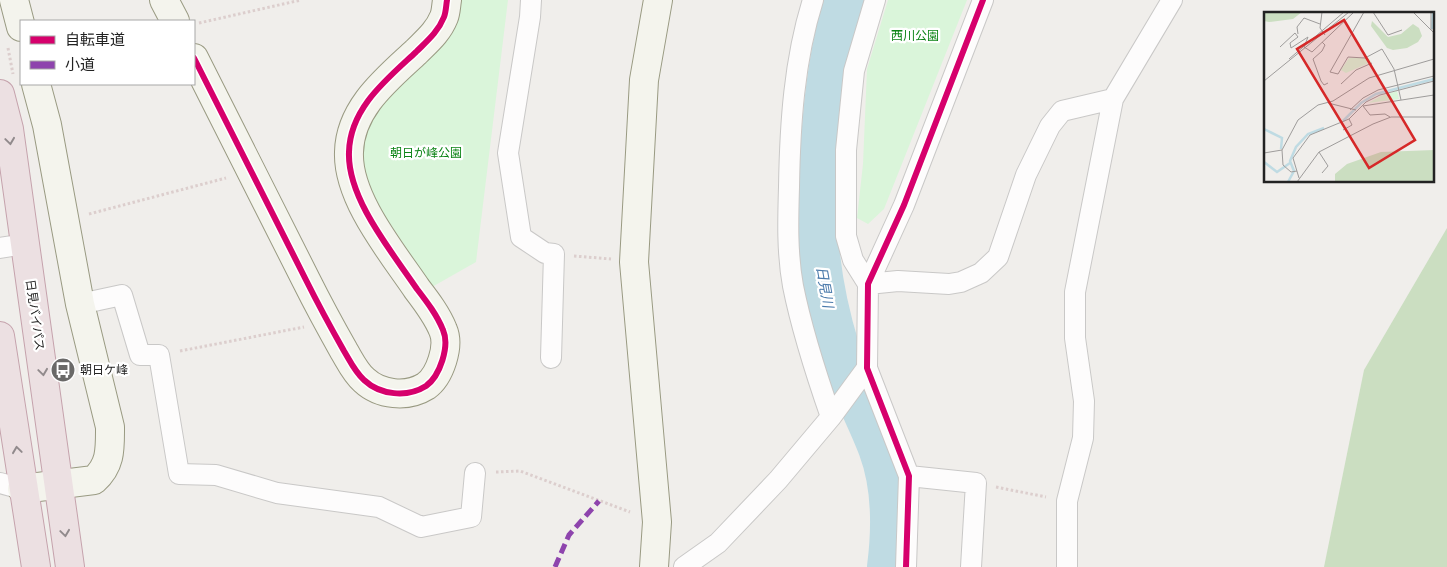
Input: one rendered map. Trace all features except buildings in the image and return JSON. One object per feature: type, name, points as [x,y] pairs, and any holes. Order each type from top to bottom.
[{"type":"highway","name":"日見バイパス","points":[[0,94],[8,129],[12,246],[59,484],[70,567]]},
{"type":"highway","points":[[0,336],[11,486],[36,567]]},
{"type":"street","points":[[14,0],[20,23]]},
{"type":"street","points":[[164,0],[174,20]]},
{"type":"street","points":[[195,60],[328,323],[358,374],[376,389],[386,392],[412,392],[427,385],[437,372],[446,344],[444,332],[436,314],[362,206],[349,165],[349,151],[356,122],[367,102],[378,88],[435,32],[445,15],[447,0]]},
{"type":"street","points":[[531,0],[530,17],[508,153],[521,236],[545,253],[554,254],[551,358]]},
{"type":"street","points":[[654,567],[657,522],[634,262],[644,80],[658,0]]},
{"type":"street","points":[[813,0],[807,17],[796,69],[790,154],[788,244],[793,286],[812,362],[832,416]]},
{"type":"street","points":[[868,284],[853,260],[846,236],[846,150],[854,71],[875,0]]},
{"type":"street","points":[[906,567],[909,476],[868,368],[868,284],[904,205],[984,0]]},
{"type":"street","points":[[1067,567],[1067,501],[1083,438],[1084,401],[1075,338],[1074,292],[1113,99],[1172,0]]},
{"type":"street","points":[[11,486],[94,480],[103,472],[107,464],[110,444],[110,427],[80,304],[47,125],[36,85]]},
{"type":"street","points":[[868,284],[898,281],[949,284],[960,282],[981,273],[998,258],[1026,175],[1050,126],[1062,111],[1113,99]]},
{"type":"street","points":[[80,304],[122,295],[140,355],[159,355],[179,474],[216,476],[277,493],[379,507],[421,528],[471,517],[475,474]]},
{"type":"street","points":[[684,567],[718,542],[778,480],[832,416],[868,368]]},
{"type":"street","points":[[909,476],[976,483],[971,567]]},
{"type":"path","points":[[195,24],[301,0]]},
{"type":"path","points":[[64,221],[250,171]]},
{"type":"path","points":[[554,254],[634,262]]},
{"type":"path","points":[[159,355],[328,323]]},
{"type":"path","points":[[475,474],[520,471],[657,522]]},
{"type":"path","points":[[976,483],[1067,501]]},
{"type":"green space","name":"朝日が峰公園","points":[[458,0],[508,0],[476,262],[432,287],[369,195],[361,153],[371,117],[392,86],[424,65],[452,25]]},
{"type":"green space","name":"西川公園","points":[[888,0],[967,0],[884,209],[868,224],[857,218],[863,164],[867,69]]},
{"type":"green space","points":[[1447,228],[1447,567],[1324,567],[1364,370]]},
{"type":"waterway","name":"日見川","points":[[845,0],[832,52],[827,87],[817,191],[817,236],[825,294],[839,350],[847,375],[884,462],[891,507],[888,567]]},
{"type":"marked path","points":[[555,567],[569,535],[599,501]]},
{"type":"cycle path","points":[[195,60],[315,298],[358,374],[370,385],[386,392],[411,392],[426,386],[436,375],[444,352],[445,337],[441,324],[435,314],[384,242],[363,206],[350,170],[349,152],[351,136],[363,108],[382,84],[435,32],[444,17],[447,0]]},
{"type":"cycle path","points":[[906,567],[909,476],[867,368],[868,284],[904,205],[983,0]]},
{"type":"place","name":"朝日ケ峰","points":[[63,370]]}]
